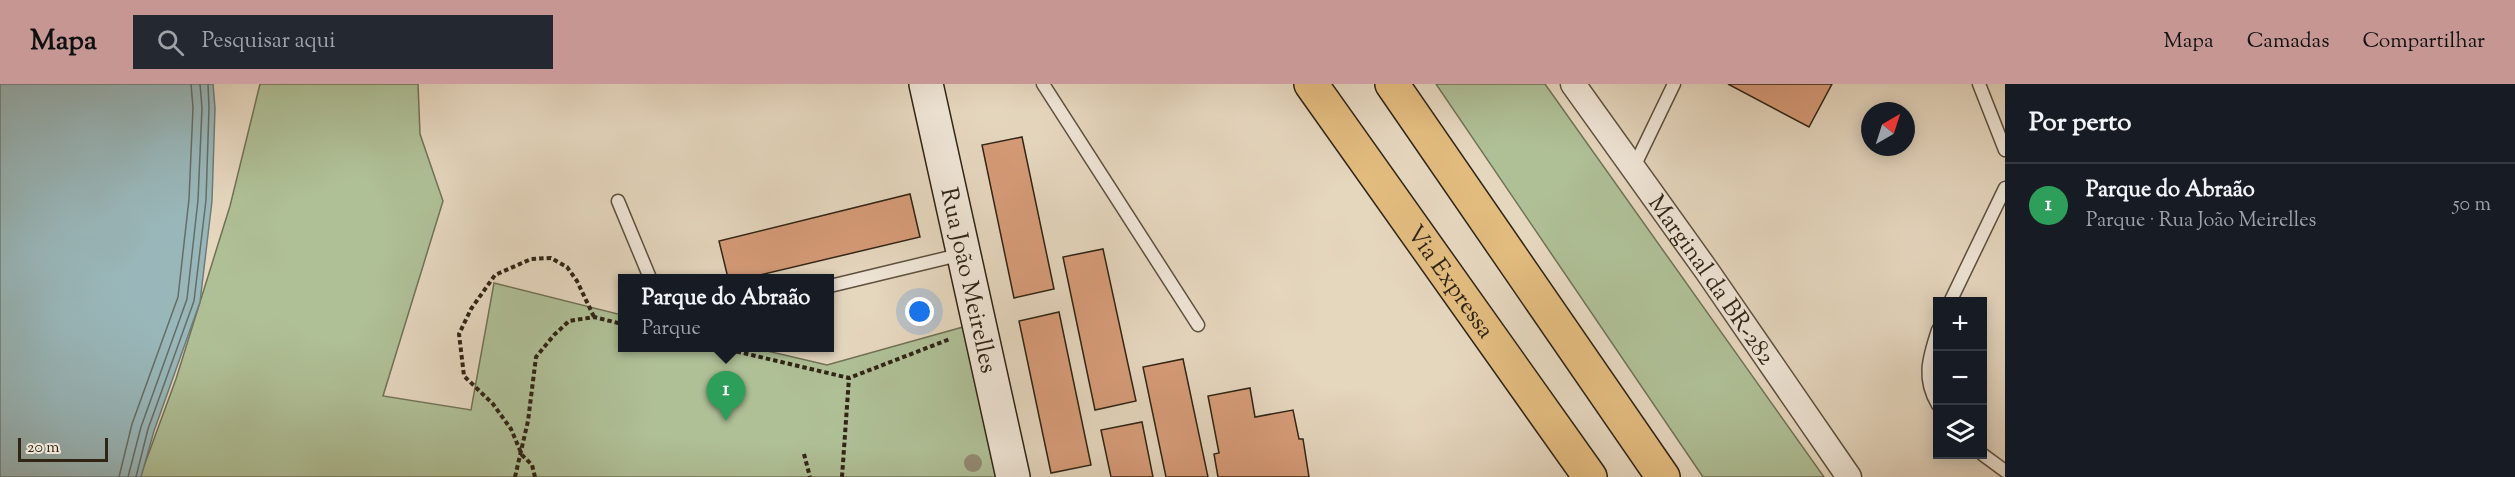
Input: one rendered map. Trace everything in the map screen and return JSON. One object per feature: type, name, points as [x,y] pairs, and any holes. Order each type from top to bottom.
[{"type":"highway","name":"Via Expressa","points":[[1311,84],[1590,477]]},
{"type":"highway","points":[[1392,84],[1663,477]]},
{"type":"main road","name":"Rua João Meirelles","points":[[926,84],[1013,477]]},
{"type":"street","name":"Marginal da BR-282","points":[[1573,84],[1707,271],[1849,477]]},
{"type":"lane","points":[[1043,84],[1198,325]]},
{"type":"lane","points":[[1633,169],[1674,84]]},
{"type":"lane","points":[[1979,84],[2005,150]]},
{"type":"lane","points":[[1952,297],[2005,188]]},
{"type":"lane","points":[[618,201],[648,274]]},
{"type":"lane","points":[[834,284],[963,254]]},
{"type":"lane","points":[[1933,346],[1928,362],[1929,390],[1933,397]]},
{"type":"lane","points":[[1987,457],[2005,471]]},
{"type":"path","points":[[535,477],[532,465],[522,455],[511,429],[493,404],[464,376],[459,334],[471,309],[495,275],[531,259],[551,258],[567,267],[577,281],[594,317]]},
{"type":"path","points":[[515,477],[522,455],[536,357],[569,321],[594,317],[618,323]]},
{"type":"path","points":[[739,352],[849,378],[980,327]]},
{"type":"path","points":[[842,477],[849,378]]},
{"type":"path","points":[[804,454],[810,477]]},
{"type":"green space","points":[[260,84],[418,84],[420,134],[443,201],[383,396],[471,410],[494,283],[618,314],[618,352],[772,352],[827,365],[963,327],[997,477],[140,477],[176,379],[230,206]]},
{"type":"green space","points":[[1436,84],[1545,84],[1824,477],[1703,477]]},
{"type":"water","points":[[0,84],[213,84],[215,108],[212,201],[200,302],[154,431],[141,477],[0,477]]},
{"type":"building","points":[[1728,84],[1832,84],[1809,127]]},
{"type":"building","points":[[1022,137],[1054,289],[1014,298],[982,145]]},
{"type":"building","points":[[910,194],[920,237],[764,274],[727,274],[719,241]]},
{"type":"building","points":[[1103,249],[1136,401],[1095,410],[1063,257]]},
{"type":"building","points":[[1059,312],[1091,465],[1051,473],[1019,321]]},
{"type":"building","points":[[1183,359],[1208,477],[1166,477],[1143,367]]},
{"type":"building","points":[[1250,388],[1255,417],[1293,410],[1299,439],[1303,439],[1309,477],[1218,477],[1214,454],[1219,453],[1208,396]]},
{"type":"building","points":[[1142,422],[1153,477],[1111,477],[1101,430]]},
{"type":"place","name":"Parque do Abraão","points":[[726,421]]}]
